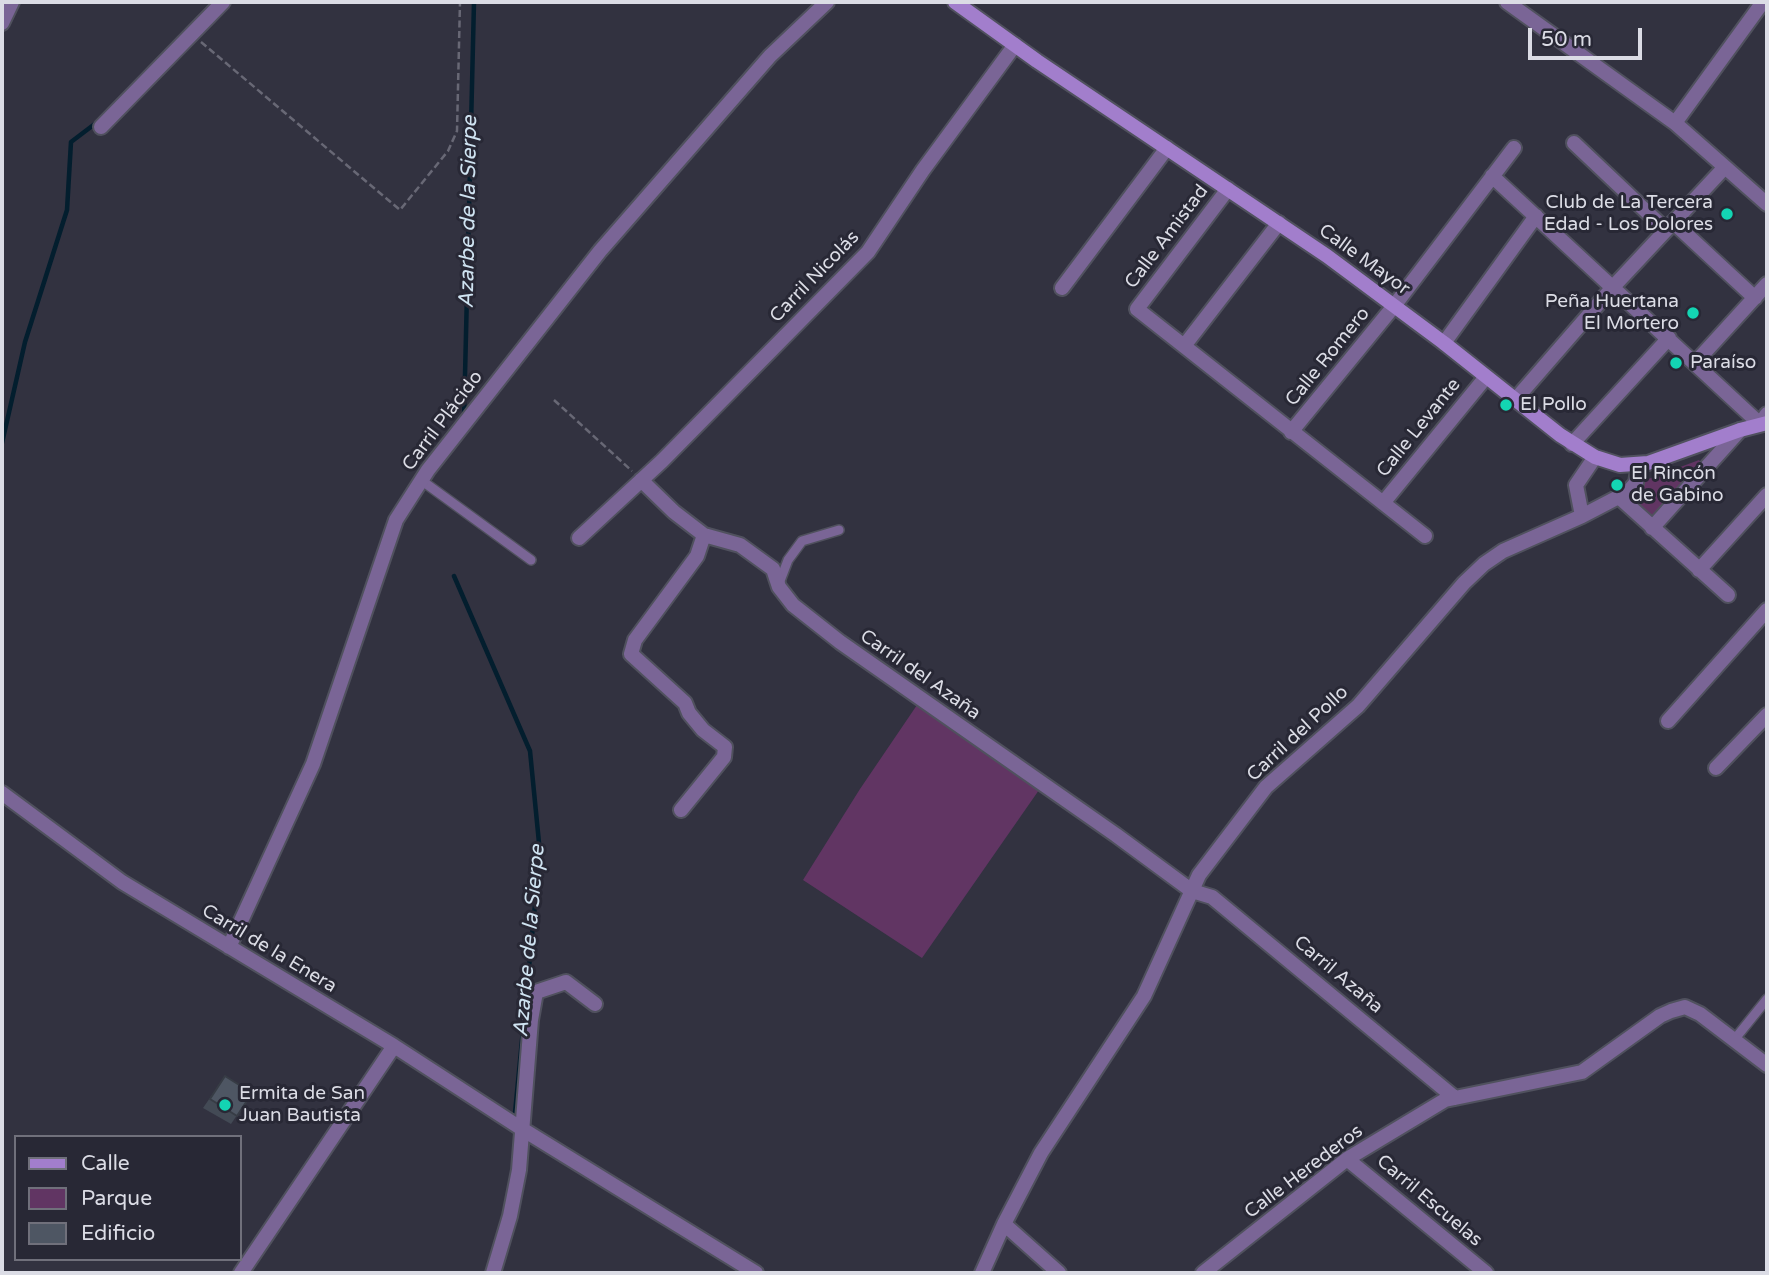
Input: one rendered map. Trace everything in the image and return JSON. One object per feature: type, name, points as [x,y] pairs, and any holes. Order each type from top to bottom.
[{"type":"main road","name":"Calle Mayor","points":[[955,2],[1279,223],[1394,306],[1572,444],[1595,457],[1612,464],[1639,464],[1671,456],[1765,420]]},
{"type":"street","points":[[2,23],[12,2]]},
{"type":"street","points":[[101,127],[223,2]]},
{"type":"street","name":"Carril Plácido","points":[[229,947],[313,764],[396,520],[421,480],[600,251],[771,56],[827,2]]},
{"type":"street","points":[[1507,2],[1675,122],[1767,204]]},
{"type":"street","points":[[1675,122],[1763,2]]},
{"type":"street","name":"Carril Nicolás","points":[[579,538],[641,480],[868,252],[923,170],[1015,45]]},
{"type":"street","points":[[1574,143],[1755,298]]},
{"type":"street","points":[[1062,288],[1167,148]]},
{"type":"street","name":"Calle Romero","points":[[1292,432],[1394,306],[1514,148]]},
{"type":"street","points":[[1515,400],[1613,287],[1725,167]]},
{"type":"street","points":[[1492,176],[1695,363],[1765,420]]},
{"type":"street","name":"Calle Amistad","points":[[1184,346],[1137,309],[1228,189]]},
{"type":"street","points":[[1444,344],[1536,216]]},
{"type":"street","points":[[1279,223],[1184,346],[1424,536]]},
{"type":"street","points":[[1695,363],[1767,284]]},
{"type":"street","points":[[1572,444],[1669,338]]},
{"type":"street","name":"Calle Levante","points":[[1383,503],[1486,377]]},
{"type":"street","points":[[1652,528],[1740,430]]},
{"type":"street","points":[[1582,516],[1576,485],[1595,457]]},
{"type":"street","name":"Carril del Pollo","points":[[1004,1224],[1041,1153],[1144,996],[1199,875],[1266,787],[1357,706],[1464,583],[1484,564],[1503,551],[1619,498],[1636,483],[1639,464]]},
{"type":"street","name":"Carril del Azaña","points":[[641,480],[674,512],[704,535],[740,545],[772,569],[779,587],[793,605],[840,642],[1192,891]]},
{"type":"street","points":[[1699,570],[1767,495]]},
{"type":"street","points":[[1619,498],[1728,595]]},
{"type":"street","points":[[681,810],[724,757],[724,747],[703,730],[689,713],[685,703],[631,654],[635,640],[697,556],[704,535]]},
{"type":"street","points":[[1668,721],[1767,610]]},
{"type":"street","points":[[1716,768],[1765,721]]},
{"type":"street","name":"Carril de la Enera","points":[[2,793],[122,882],[394,1046],[522,1129],[757,1273]]},
{"type":"street","name":"Carril Azaña","points":[[1192,891],[1212,897],[1455,1098]]},
{"type":"street","points":[[493,1273],[510,1216],[519,1170],[531,1020],[537,992],[566,982],[595,1004]]},
{"type":"street","name":"Calle Herederos","points":[[1203,1273],[1347,1159],[1445,1100],[1582,1072],[1660,1016],[1685,1007],[1700,1014],[1767,1065]]},
{"type":"street","points":[[240,1273],[394,1046]]},
{"type":"street","name":"Carril Escuelas","points":[[1347,1159],[1486,1273]]},
{"type":"street","points":[[982,1273],[1004,1224],[1059,1273]]},
{"type":"lane","points":[[421,480],[531,560]]},
{"type":"lane","points":[[779,587],[781,574],[802,541],[839,530]]},
{"type":"lane","points":[[1734,1040],[1767,999]]},
{"type":"path","points":[[191,33],[400,210],[448,151],[457,131],[460,2]]},
{"type":"path","points":[[554,400],[641,480]]},
{"type":"green space","points":[[1699,460],[1703,465],[1651,521],[1631,503],[1631,498],[1643,481]]},
{"type":"green space","points":[[917,705],[1039,790],[922,958],[803,880]]},
{"type":"building","name":"Ermita de San Juan Bautista","points":[[225,1076],[252,1093],[237,1116],[210,1099]]},
{"type":"waterway","name":"Azarbe de la Sierpe","points":[[464,417],[474,2]]},
{"type":"waterway","points":[[2,443],[25,342],[67,210],[71,142],[100,120]]},
{"type":"waterway","name":"Azarbe de la Sierpe","points":[[454,576],[530,751],[540,853],[515,1113]]},
{"type":"place","name":"Club de La Tercera Edad - Los Dolores","points":[[1727,214]]},
{"type":"place","name":"Peña Huertana El Mortero","points":[[1693,313]]},
{"type":"place","name":"Paraíso","points":[[1676,363]]},
{"type":"place","name":"El Pollo","points":[[1506,405]]},
{"type":"place","name":"El Rincón de Gabino","points":[[1617,485]]},
{"type":"place","name":"Ermita de San Juan Bautista","points":[[225,1105]]}]
